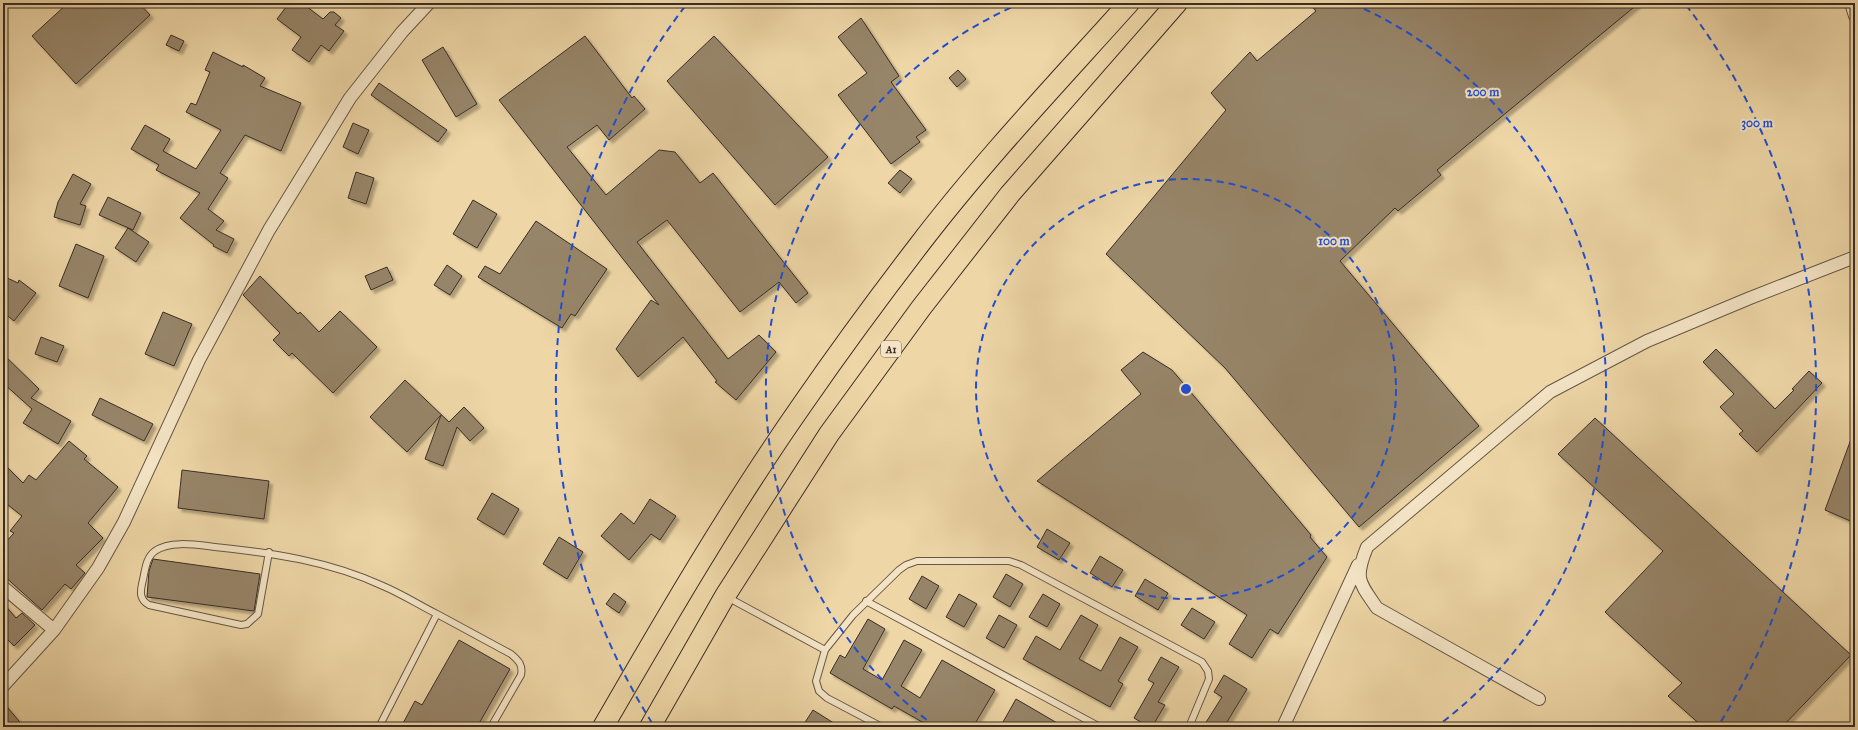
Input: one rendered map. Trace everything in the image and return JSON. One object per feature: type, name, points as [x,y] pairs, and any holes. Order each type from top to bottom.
[{"type":"highway","points":[[603,727],[670,611],[737,505],[801,406],[854,332],[920,243],[990,157],[1129,3]]},
{"type":"highway","name":"A1","points":[[650,727],[725,596],[829,434],[921,308],[1010,194],[1177,3]]},
{"type":"street","points":[[3,686],[54,630],[98,568],[124,522],[199,360],[269,230],[350,98],[402,32],[429,3]]},
{"type":"street","points":[[1851,3],[1855,16]]},
{"type":"street","points":[[1284,727],[1367,547],[1550,392],[1647,341],[1750,298],[1855,257]]},
{"type":"street","points":[[1367,547],[1358,567],[1360,584],[1378,608],[1539,699]]},
{"type":"street","points":[[3,587],[54,630]]},
{"type":"lane","points":[[269,552],[258,614],[247,624],[241,625],[149,605],[144,602],[141,597],[141,589],[148,560],[151,555],[160,548],[184,544],[269,552],[300,558],[384,586],[511,654],[518,660],[522,668],[521,675],[491,727]]},
{"type":"lane","points":[[882,727],[827,698],[819,691],[816,681],[825,650],[866,601],[902,567],[917,562],[1009,561],[1021,565],[1202,662],[1208,670],[1209,679],[1189,727]]},
{"type":"lane","points":[[725,596],[825,650]]},
{"type":"lane","points":[[866,601],[1100,727]]},
{"type":"lane","points":[[379,727],[437,614]]},
{"type":"building","points":[[68,3],[139,3],[150,15],[76,84],[32,36]]},
{"type":"building","points":[[289,3],[302,3],[323,19],[330,12],[334,12],[341,18],[335,25],[344,31],[329,51],[321,45],[309,62],[292,50],[301,37],[277,19]]},
{"type":"building","points":[[1309,3],[1639,3],[1437,170],[1441,175],[1398,211],[1395,208],[1340,261],[1479,426],[1359,527],[1225,368],[1106,254],[1226,110],[1211,93],[1250,52],[1257,61],[1316,11]]},
{"type":"building","points":[[861,18],[899,76],[891,82],[926,130],[916,137],[920,142],[891,164],[838,95],[867,73],[838,37]]},
{"type":"building","points":[[171,35],[184,41],[179,51],[166,45]]},
{"type":"building","points":[[585,36],[632,98],[634,96],[645,109],[609,140],[597,125],[567,147],[606,195],[659,150],[675,152],[700,183],[713,173],[808,293],[796,303],[779,282],[740,312],[667,220],[637,242],[728,359],[759,335],[776,352],[736,400],[715,382],[717,381],[683,337],[638,377],[616,349],[651,300],[659,305],[499,100]]},
{"type":"building","points":[[714,36],[828,157],[775,205],[667,81]]},
{"type":"building","points":[[443,47],[477,104],[456,117],[422,60]]},
{"type":"building","points":[[213,52],[243,67],[243,65],[265,78],[260,86],[301,103],[281,151],[245,135],[220,173],[228,178],[208,209],[224,221],[216,230],[234,239],[227,253],[213,246],[214,245],[180,218],[200,193],[156,170],[159,165],[131,149],[145,125],[170,139],[163,151],[196,169],[221,130],[186,112],[191,103],[196,105],[210,72],[205,70]]},
{"type":"building","points":[[958,70],[966,79],[957,87],[949,78]]},
{"type":"building","points":[[379,83],[447,130],[438,142],[371,95]]},
{"type":"building","points":[[353,123],[369,130],[358,154],[343,147]]},
{"type":"building","points":[[900,170],[912,179],[900,193],[888,183]]},
{"type":"building","points":[[356,172],[374,178],[366,204],[348,198]]},
{"type":"building","points":[[73,174],[91,184],[80,204],[86,206],[80,225],[54,217],[58,202]]},
{"type":"building","points":[[108,197],[141,213],[133,230],[99,215]]},
{"type":"building","points":[[473,200],[497,214],[477,248],[453,234]]},
{"type":"building","points":[[536,221],[607,269],[575,316],[571,314],[562,328],[478,277],[485,266],[500,274]]},
{"type":"building","points":[[128,228],[149,242],[136,262],[115,248]]},
{"type":"building","points":[[76,244],[104,256],[88,298],[59,286]]},
{"type":"building","points":[[447,265],[462,276],[450,295],[434,285]]},
{"type":"building","points":[[387,267],[393,280],[371,290],[365,276]]},
{"type":"building","points":[[3,276],[18,283],[19,280],[36,293],[14,321],[3,312]]},
{"type":"building","points":[[260,276],[298,314],[300,312],[319,332],[340,311],[377,347],[333,393],[292,353],[289,356],[273,340],[280,333],[243,295]]},
{"type":"building","points":[[163,312],[192,324],[174,366],[145,354]]},
{"type":"building","points":[[41,337],[64,346],[57,362],[35,354]]},
{"type":"building","points":[[1716,349],[1775,409],[1794,390],[1792,389],[1809,371],[1822,383],[1757,452],[1739,434],[1743,431],[1720,407],[1734,394],[1703,362]]},
{"type":"building","points":[[1143,352],[1172,370],[1311,535],[1310,537],[1327,557],[1278,634],[1270,629],[1252,658],[1229,644],[1247,615],[1037,481],[1141,394],[1121,370]]},
{"type":"building","points":[[3,354],[39,389],[31,398],[71,421],[58,444],[23,423],[32,409],[3,383]]},
{"type":"building","points":[[405,380],[449,422],[464,407],[484,428],[470,441],[457,427],[443,466],[425,459],[441,415],[407,452],[370,417]]},
{"type":"building","points":[[100,398],[153,424],[144,441],[92,415]]},
{"type":"building","points":[[1595,418],[1851,655],[1782,727],[1703,727],[1668,696],[1682,683],[1605,612],[1663,551],[1558,454]]},
{"type":"building","points":[[1854,431],[1855,432],[1855,523],[1825,510]]},
{"type":"building","points":[[69,441],[87,456],[84,459],[118,487],[88,523],[103,538],[76,565],[85,573],[71,589],[65,584],[42,610],[3,575],[3,545],[14,533],[10,531],[22,516],[3,501],[3,463],[23,483],[29,475],[36,480]]},
{"type":"building","points":[[182,470],[269,481],[264,519],[178,508]]},
{"type":"building","points":[[492,493],[519,509],[504,535],[477,519]]},
{"type":"building","points":[[650,499],[676,516],[660,540],[651,534],[629,560],[601,536],[621,513],[634,524]]},
{"type":"building","points":[[1047,529],[1070,543],[1059,560],[1037,547]]},
{"type":"building","points":[[559,537],[583,552],[567,579],[543,564]]},
{"type":"building","points":[[1100,556],[1123,570],[1112,587],[1090,573]]},
{"type":"building","points":[[153,559],[260,574],[254,611],[147,597],[149,571]]},
{"type":"building","points":[[1006,574],[1023,584],[1010,607],[993,597]]},
{"type":"building","points":[[922,576],[939,586],[926,609],[909,599]]},
{"type":"building","points":[[1145,579],[1168,593],[1158,610],[1135,596]]},
{"type":"building","points":[[614,593],[626,602],[619,613],[606,604]]},
{"type":"building","points":[[959,594],[977,604],[964,627],[946,617]]},
{"type":"building","points":[[1043,594],[1060,604],[1047,627],[1029,617]]},
{"type":"building","points":[[3,603],[16,618],[22,613],[35,625],[14,646],[3,635]]},
{"type":"building","points":[[1192,608],[1215,622],[1204,639],[1181,625]]},
{"type":"building","points":[[999,615],[1017,625],[1004,648],[986,638]]},
{"type":"building","points":[[1081,615],[1098,625],[1079,659],[1101,671],[1120,637],[1138,647],[1118,681],[1123,684],[1110,707],[1023,659],[1036,636],[1060,650]]},
{"type":"building","points":[[868,619],[885,629],[863,669],[882,680],[904,640],[922,650],[901,686],[920,698],[942,660],[995,690],[973,727],[931,727],[894,706],[892,709],[830,673],[840,655],[845,658]]},
{"type":"building","points":[[459,640],[510,669],[477,727],[401,727],[415,701],[422,705]]},
{"type":"building","points":[[1161,657],[1179,667],[1158,702],[1165,705],[1152,727],[1149,727],[1134,718],[1154,683],[1148,680]]},
{"type":"building","points":[[1224,675],[1247,689],[1224,727],[1203,727],[1222,697],[1214,692]]},
{"type":"building","points":[[1016,699],[1064,727],[1011,727],[1003,722]]},
{"type":"building","points":[[3,702],[24,727],[6,727],[3,724]]},
{"type":"building","points":[[813,710],[840,727],[802,727]]}]
